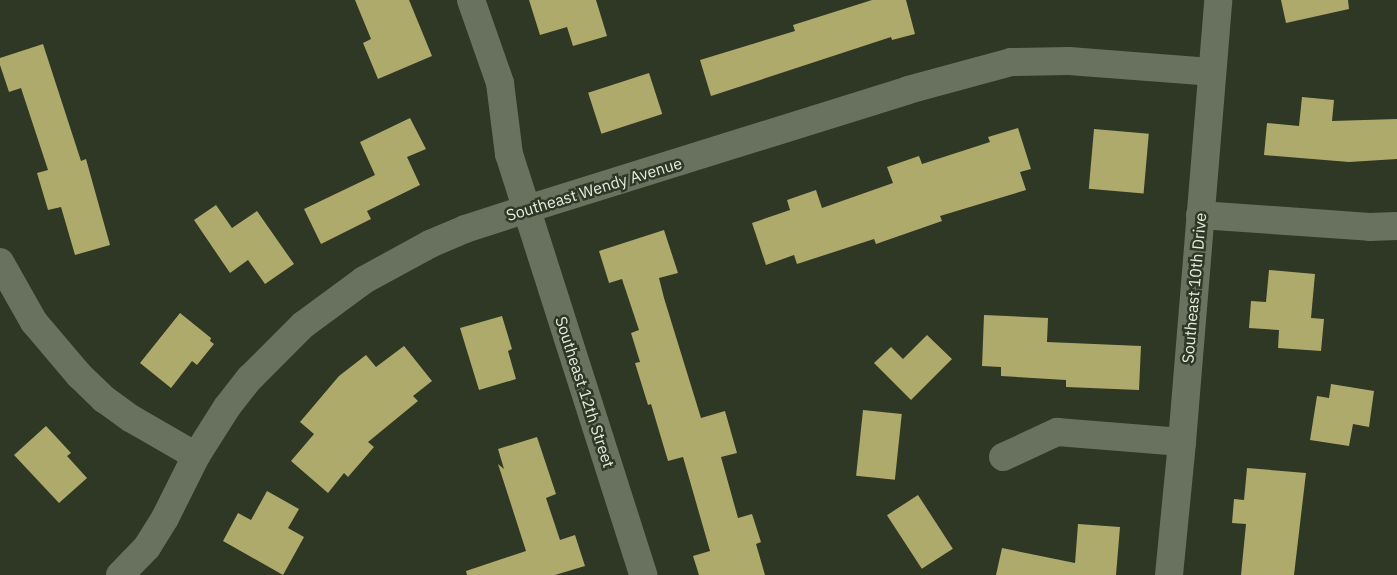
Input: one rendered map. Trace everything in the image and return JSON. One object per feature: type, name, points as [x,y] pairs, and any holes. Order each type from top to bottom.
[{"type":"street","name":"Southeast 12th Street","points":[[471,0],[500,83],[510,154],[643,575]]},
{"type":"street","name":"Southeast 10th Drive","points":[[1169,575],[1182,442],[1218,0]]},
{"type":"street","name":"Southeast Wendy Avenue","points":[[120,575],[147,547],[196,456],[227,407],[250,378],[303,324],[364,280],[430,244],[465,229],[527,209],[908,90],[1011,62],[1069,60],[1211,72]]},
{"type":"street","points":[[1200,214],[1370,227],[1397,226]]},
{"type":"street","points":[[0,262],[34,322],[79,375],[104,399],[132,419],[196,456]]},
{"type":"street","points":[[1003,457],[1057,432],[1182,442]]},
{"type":"building","points":[[355,0],[409,0],[432,56],[378,79],[363,43],[371,39]]},
{"type":"building","points":[[529,0],[596,0],[607,36],[573,46],[567,27],[540,35]]},
{"type":"building","points":[[872,0],[906,0],[915,34],[892,40],[891,37],[711,96],[700,60],[795,31],[793,25]]},
{"type":"building","points":[[1281,0],[1348,0],[1349,9],[1286,23]]},
{"type":"building","points":[[43,44],[81,161],[86,159],[110,245],[75,255],[61,207],[48,210],[37,173],[48,170],[21,88],[9,92],[0,65],[0,58]]},
{"type":"building","points":[[649,73],[662,114],[601,134],[588,93]]},
{"type":"building","points":[[1302,97],[1334,100],[1332,121],[1397,119],[1397,159],[1349,162],[1264,155],[1267,123],[1299,126]]},
{"type":"building","points":[[410,118],[426,149],[407,157],[420,185],[367,211],[371,219],[321,244],[304,209],[375,175],[360,142]]},
{"type":"building","points":[[1018,128],[1031,169],[1020,172],[1026,190],[940,216],[942,221],[876,244],[874,239],[797,264],[794,255],[766,265],[752,223],[790,210],[787,200],[816,190],[822,208],[893,183],[887,167],[919,156],[922,164],[990,142],[988,137]]},
{"type":"building","points":[[1094,129],[1149,134],[1144,194],[1089,189]]},
{"type":"building","points":[[216,205],[232,228],[257,211],[294,264],[265,284],[248,260],[230,273],[194,220]]},
{"type":"building","points":[[664,230],[678,273],[659,278],[664,298],[701,418],[725,411],[737,453],[721,457],[738,518],[752,514],[761,542],[756,544],[765,575],[699,575],[693,556],[710,551],[683,457],[668,461],[651,404],[648,405],[635,363],[640,362],[631,333],[639,330],[622,279],[609,283],[599,251]]},
{"type":"building","points":[[1269,270],[1315,274],[1311,318],[1324,319],[1321,351],[1278,348],[1279,330],[1249,328],[1251,301],[1266,302]]},
{"type":"building","points":[[180,313],[211,338],[210,341],[214,344],[197,365],[192,361],[171,388],[140,363]]},
{"type":"building","points":[[984,315],[1048,318],[1047,342],[1141,346],[1139,390],[1066,387],[1066,380],[1001,376],[1001,367],[982,366]]},
{"type":"building","points":[[502,316],[512,349],[508,351],[516,379],[479,390],[460,328]]},
{"type":"building","points":[[927,335],[952,359],[911,400],[874,363],[891,347],[903,359]]},
{"type":"building","points":[[404,346],[432,381],[413,396],[418,401],[368,442],[374,447],[348,477],[344,473],[328,493],[291,461],[314,434],[300,422],[339,376],[366,355],[376,367]]},
{"type":"building","points":[[1331,384],[1374,391],[1369,427],[1353,424],[1349,446],[1310,440],[1317,396],[1329,398]]},
{"type":"building","points":[[863,410],[902,414],[895,480],[856,476]]},
{"type":"building","points":[[46,426],[71,453],[67,456],[87,478],[59,503],[14,455]]},
{"type":"building","points":[[537,437],[556,494],[546,498],[560,540],[575,535],[585,566],[555,575],[467,575],[466,571],[526,551],[498,464],[504,469],[498,449]]},
{"type":"building","points":[[1247,468],[1306,473],[1294,575],[1241,575],[1246,524],[1232,523],[1234,499],[1244,500]]},
{"type":"building","points":[[267,491],[299,509],[288,528],[304,537],[283,575],[223,541],[238,513],[251,520]]},
{"type":"building","points":[[918,495],[953,549],[922,569],[887,515]]},
{"type":"building","points":[[1078,524],[1120,527],[1116,575],[996,575],[1002,548],[1075,563]]}]
